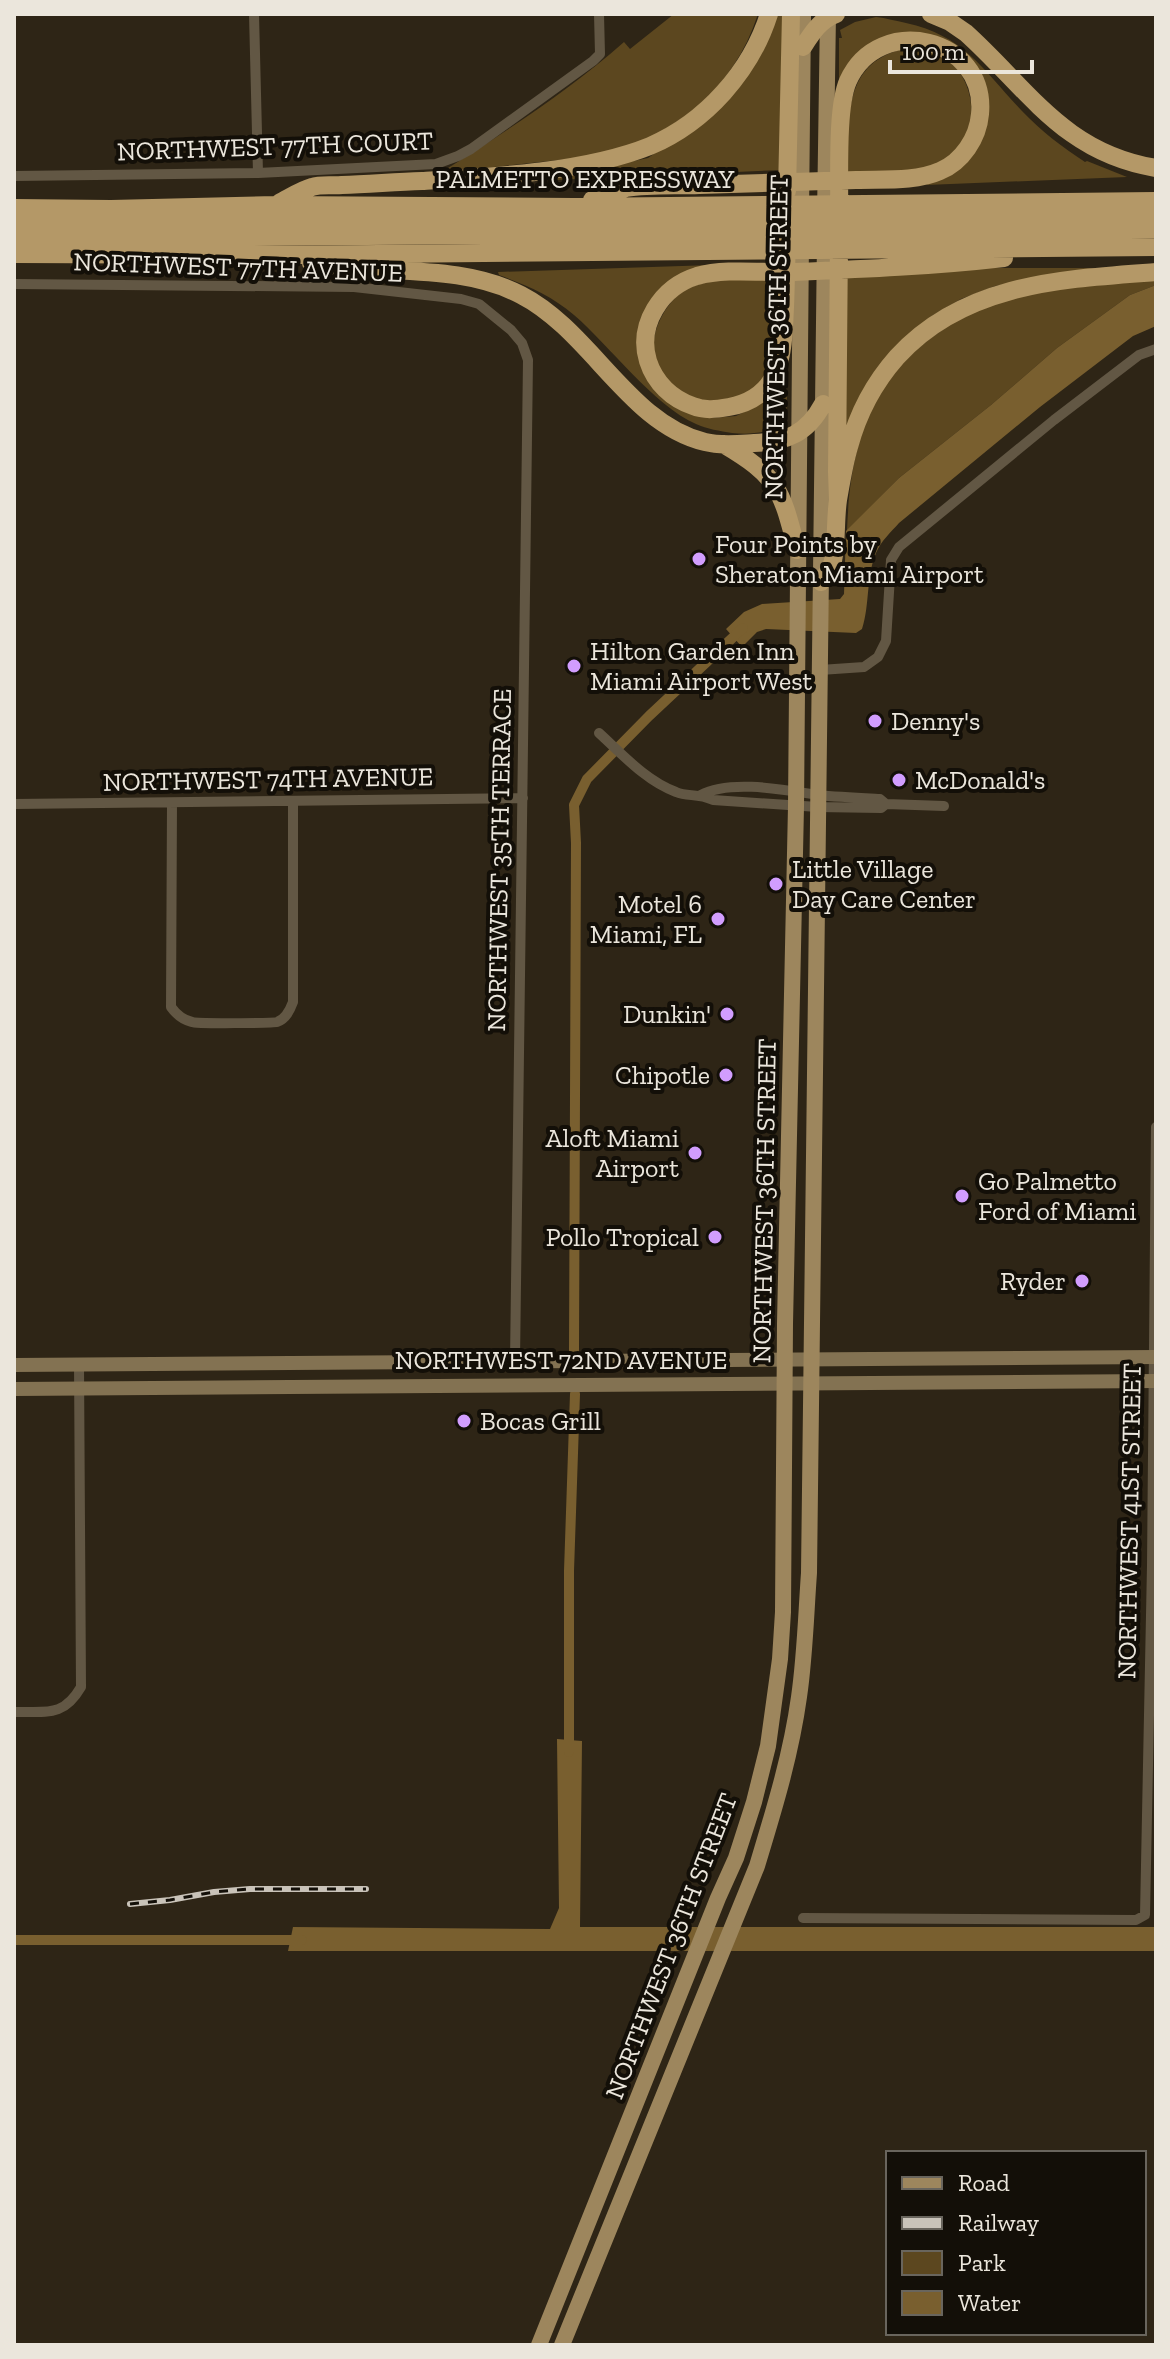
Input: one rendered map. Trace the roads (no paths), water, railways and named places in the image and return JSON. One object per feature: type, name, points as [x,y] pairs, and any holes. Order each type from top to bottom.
[{"type":"highway","points":[[275,205],[313,187],[502,175],[597,161],[652,145],[678,131],[726,90],[757,44],[769,14]]},
{"type":"highway","points":[[791,14],[783,352],[771,382],[751,400],[718,409],[700,409],[670,394],[651,371],[645,340],[654,310],[664,296],[676,285],[696,276],[716,273],[775,273],[850,270],[972,262],[1107,247]]},
{"type":"highway","points":[[931,14],[966,33],[1062,129],[1097,150],[1140,166],[1156,168]]},
{"type":"highway","points":[[803,47],[830,15]]},
{"type":"highway","points":[[574,207],[626,188],[776,182],[851,180],[922,177],[949,167],[966,150],[979,120],[979,98],[967,68],[950,51],[936,44],[918,40],[902,41],[887,44],[870,53],[857,65],[848,80],[844,94],[840,159],[837,472],[838,500]]},
{"type":"highway","name":"PALMETTO EXPRESSWAY","points":[[14,254],[273,255],[775,226],[851,225],[1156,201]]},
{"type":"highway","name":"PALMETTO EXPRESSWAY","points":[[14,208],[275,205],[574,207],[775,226],[851,225],[1107,247],[1156,247]]},
{"type":"highway","points":[[851,225],[1156,216]]},
{"type":"highway","points":[[14,223],[775,226]]},
{"type":"highway","points":[[851,225],[1156,229]]},
{"type":"highway","points":[[14,239],[775,226]]},
{"type":"highway","points":[[273,255],[335,267],[469,278],[521,295],[553,315],[648,413],[671,429],[694,439],[723,444],[780,441],[799,434],[812,423],[823,404]]},
{"type":"highway","points":[[821,582],[832,564],[838,500],[851,438],[867,398],[891,364],[922,333],[961,308],[1008,291],[1057,282],[1156,272]]},
{"type":"highway","points":[[723,444],[759,466],[773,482],[785,507],[797,550]]},
{"type":"main road","name":"NORTHWEST 36TH STREET","points":[[539,2345],[736,1858],[754,1802],[776,1700],[783,1612],[796,798],[803,14]]},
{"type":"main road","name":"NORTHWEST 36TH STREET","points":[[562,2345],[757,1866],[791,1744],[801,1685],[809,1573],[830,15]]},
{"type":"main road","points":[[793,940],[816,940]]},
{"type":"main road","name":"NORTHWEST 72ND AVENUE","points":[[15,1365],[1154,1357]]},
{"type":"main road","points":[[286,1364],[286,1386]]},
{"type":"main road","points":[[15,1365],[23,1382],[33,1389]]},
{"type":"main road","name":"NORTHWEST 72ND AVENUE","points":[[14,1389],[1154,1381]]},
{"type":"street","points":[[254,14],[258,173]]},
{"type":"street","name":"NORTHWEST 77TH COURT","points":[[14,176],[258,173],[442,162],[471,149],[581,71],[600,54],[599,14]]},
{"type":"street","name":"NORTHWEST 77TH AVENUE","points":[[14,284],[354,287],[461,299],[479,304],[511,330],[522,343],[528,360]]},
{"type":"street","points":[[820,670],[864,667],[878,657],[886,641],[891,560],[899,547],[1054,420],[1139,355],[1156,349]]},
{"type":"street","name":"NORTHWEST 35TH TERRACE","points":[[515,1361],[528,360]]},
{"type":"street","points":[[603,736],[641,772],[677,793],[701,795],[713,800],[796,798],[881,808],[886,804],[944,806]]},
{"type":"street","name":"NORTHWEST 74TH AVENUE","points":[[14,804],[523,798]]},
{"type":"street","points":[[172,803],[171,1007],[177,1015],[191,1022],[277,1022],[288,1013],[293,1002],[293,802]]},
{"type":"street","name":"NORTHWEST 41ST STREET","points":[[803,1918],[1136,1920],[1145,1915],[1156,1127]]},
{"type":"street","points":[[14,1712],[59,1710],[72,1703],[81,1687],[79,1364]]},
{"type":"water","points":[[1156,285],[1156,326],[1133,336],[1040,407],[886,537],[873,562],[862,629],[856,633],[766,629],[757,632],[742,647],[726,629],[744,612],[762,604],[840,599],[844,594],[846,531],[899,478],[1057,348],[1130,295]]},
{"type":"water","points":[[557,1739],[582,1741],[580,1927],[1156,1927],[1156,1951],[288,1951],[293,1927],[550,1929],[559,1908]]},
{"type":"waterway","points":[[574,1351],[574,805],[587,779],[743,628]]},
{"type":"waterway","points":[[569,1752],[569,1571],[575,1394]]},
{"type":"waterway","points":[[14,1940],[302,1940]]},
{"type":"railway","points":[[130,1904],[250,1889],[366,1889]]},
{"type":"place","name":"Four Points by Sheraton Miami Airport","points":[[699,559]]},
{"type":"place","name":"Hilton Garden Inn Miami Airport West","points":[[574,666]]},
{"type":"place","name":"Denny's","points":[[875,721]]},
{"type":"place","name":"McDonald's","points":[[899,780]]},
{"type":"place","name":"Little Village Day Care Center","points":[[776,884]]},
{"type":"place","name":"Motel 6 Miami, FL","points":[[718,919]]},
{"type":"place","name":"Dunkin'","points":[[727,1014]]},
{"type":"place","name":"Chipotle","points":[[726,1075]]},
{"type":"place","name":"Aloft Miami Airport","points":[[695,1153]]},
{"type":"place","name":"Go Palmetto Ford of Miami","points":[[962,1196]]},
{"type":"place","name":"Pollo Tropical","points":[[715,1237]]},
{"type":"place","name":"Ryder","points":[[1082,1281]]},
{"type":"place","name":"Bocas Grill","points":[[464,1421]]}]
